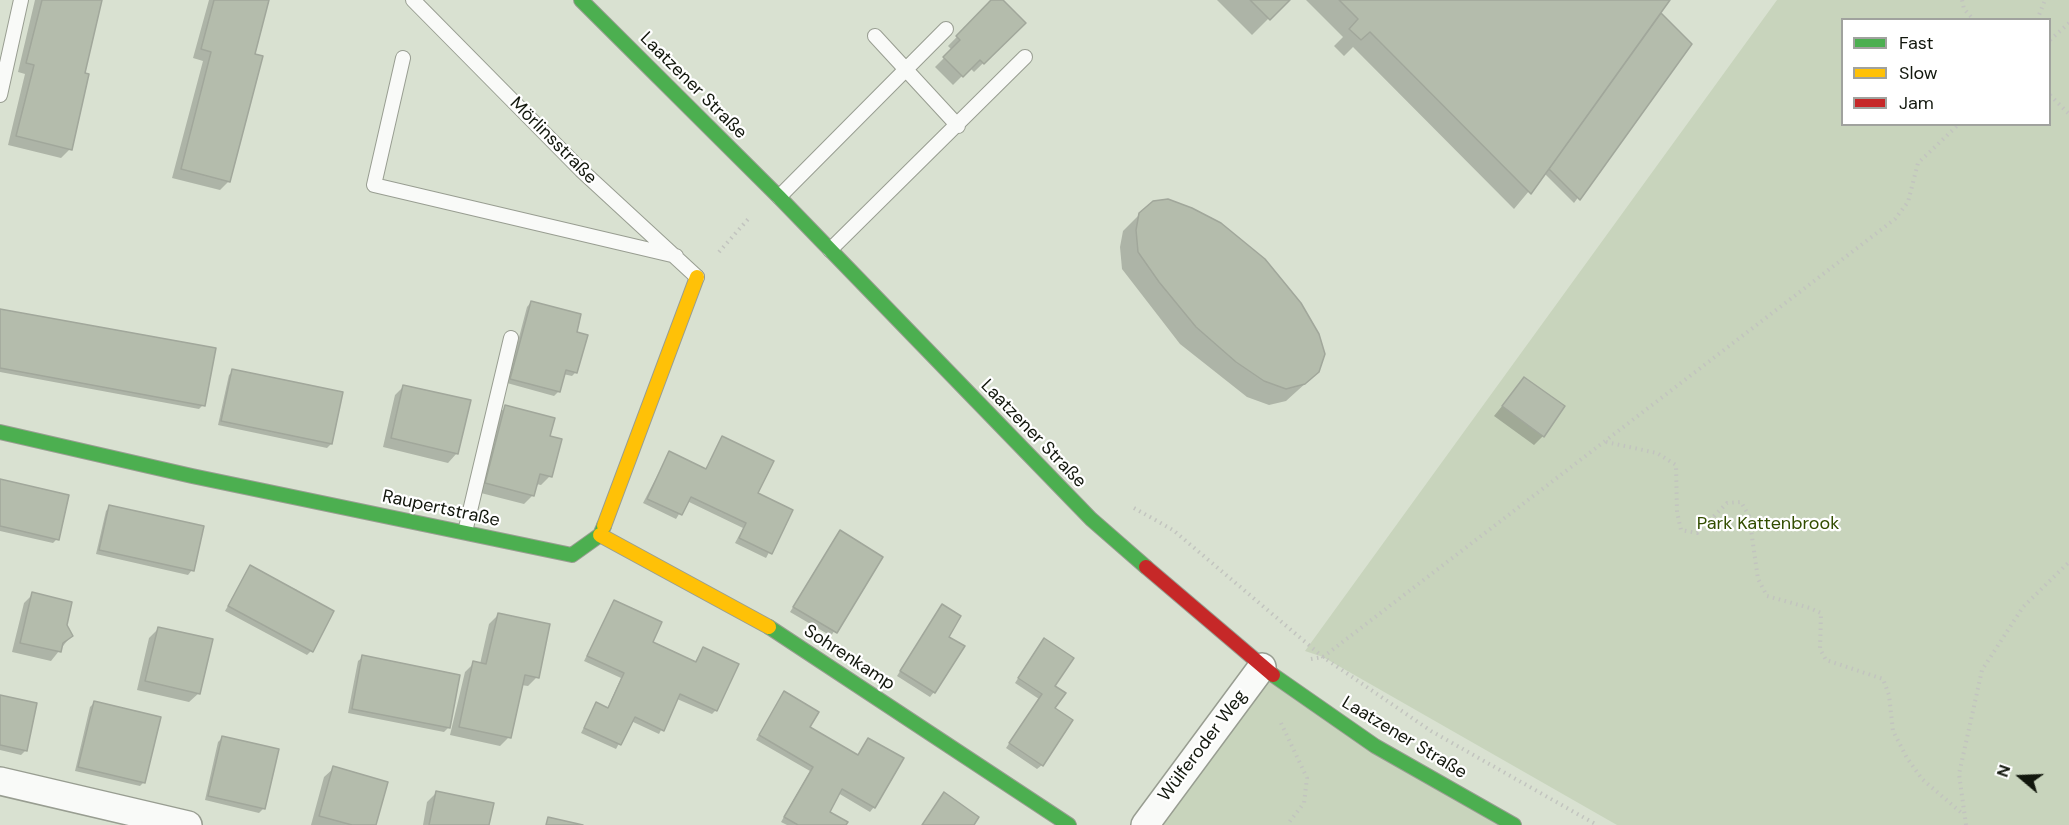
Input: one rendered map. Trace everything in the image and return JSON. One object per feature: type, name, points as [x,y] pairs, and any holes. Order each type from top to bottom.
[{"type":"street","name":"Laatzener Straße","points":[[581,0],[830,250],[1090,519],[1262,667],[1375,747],[1515,825]]},
{"type":"street","points":[[600,535],[697,277]]},
{"type":"street","name":"Raupertstraße","points":[[0,432],[192,476],[572,555],[600,535]]},
{"type":"street","name":"Sohrenkamp","points":[[600,535],[754,617],[1069,825]]},
{"type":"street","name":"Wülferoder Weg","points":[[1145,825],[1262,667]]},
{"type":"street","points":[[0,781],[188,825]]},
{"type":"lane","points":[[0,95],[21,0]]},
{"type":"lane","name":"Mörlinsstraße","points":[[413,0],[581,170],[697,277]]},
{"type":"lane","points":[[775,194],[906,71],[946,29]]},
{"type":"lane","points":[[875,36],[958,126]]},
{"type":"lane","points":[[830,250],[958,126],[1025,57]]},
{"type":"lane","points":[[403,58],[374,185],[676,256]]},
{"type":"lane","points":[[465,532],[511,338]]},
{"type":"path","points":[[1962,0],[1964,9],[1972,18]]},
{"type":"path","points":[[2038,18],[2046,0]]},
{"type":"path","points":[[2051,38],[2069,22]]},
{"type":"path","points":[[2051,96],[2069,114]]},
{"type":"path","points":[[1287,825],[1304,803],[1307,778],[1285,734],[1262,667],[1323,657],[1895,219],[1908,202],[1918,163],[1957,126]]},
{"type":"path","points":[[697,277],[775,194]]},
{"type":"path","points":[[1605,442],[1657,453],[1676,465],[1677,512],[1681,530],[1697,532],[1727,503],[1741,501],[1749,516],[1758,579],[1767,596],[1821,613],[1820,649],[1826,660],[1883,679],[1889,695],[1893,731],[1907,758],[1922,779],[1964,815]]},
{"type":"path","points":[[1090,519],[1115,498],[1173,530],[1323,657],[1431,731],[1597,825]]},
{"type":"path","points":[[1966,825],[1959,774],[1982,670],[2024,607],[2069,562]]},
{"type":"green space","name":"Park Kattenbrook","points":[[1777,0],[2069,0],[2069,825],[1617,825],[1323,657],[1305,651]]},
{"type":"green space","points":[[1262,667],[1514,825],[1150,825]]},
{"type":"building","points":[[42,0],[102,0],[85,73],[89,74],[72,150],[16,136],[34,65],[26,63]]},
{"type":"building","points":[[214,0],[269,0],[255,54],[263,56],[230,182],[181,169],[211,52],[201,49]]},
{"type":"building","points":[[991,0],[1003,0],[1026,23],[984,64],[980,60],[963,77],[943,57],[960,40],[956,36]]},
{"type":"building","points":[[1250,0],[1290,0],[1270,20]]},
{"type":"building","points":[[1339,0],[1670,0],[1531,194],[1370,32],[1361,40],[1349,29],[1358,19]]},
{"type":"building","points":[[1661,13],[1692,44],[1580,200],[1549,169]]},
{"type":"building","points":[[1168,199],[1221,223],[1265,259],[1301,303],[1319,334],[1325,354],[1319,372],[1305,384],[1286,389],[1264,381],[1236,362],[1196,327],[1159,282],[1138,252],[1136,230],[1139,213],[1153,201]]},
{"type":"building","points":[[531,301],[581,314],[577,332],[588,335],[577,373],[566,370],[560,392],[510,379]]},
{"type":"building","points":[[0,309],[216,348],[205,406],[0,368]]},
{"type":"building","points":[[232,369],[343,392],[332,444],[221,421]]},
{"type":"building","points":[[1524,377],[1565,406],[1544,437],[1502,406]]},
{"type":"building","points":[[403,385],[471,400],[458,454],[391,438]]},
{"type":"building","points":[[505,405],[555,418],[550,436],[562,439],[552,477],[540,474],[534,496],[485,483]]},
{"type":"building","points":[[722,436],[774,461],[758,493],[793,510],[772,554],[739,538],[746,523],[691,497],[682,515],[647,499],[669,451],[706,469]]},
{"type":"building","points":[[0,479],[69,495],[59,540],[0,526]]},
{"type":"building","points":[[109,505],[204,526],[194,571],[99,550]]},
{"type":"building","points":[[840,530],[883,557],[837,633],[793,607]]},
{"type":"building","points":[[250,565],[334,611],[313,652],[228,606]]},
{"type":"building","points":[[32,592],[72,602],[67,625],[73,636],[63,643],[61,652],[20,643]]},
{"type":"building","points":[[614,600],[662,622],[653,642],[696,662],[703,647],[739,664],[717,711],[680,694],[664,731],[635,717],[621,745],[584,728],[596,702],[608,708],[624,673],[587,656]]},
{"type":"building","points":[[942,604],[961,616],[949,637],[965,646],[935,693],[900,671]]},
{"type":"building","points":[[498,613],[550,624],[539,678],[525,675],[511,738],[459,727],[473,661],[486,664]]},
{"type":"building","points":[[158,627],[213,639],[200,694],[145,681]]},
{"type":"building","points":[[1044,638],[1074,658],[1055,686],[1066,693],[1055,708],[1073,720],[1043,766],[1009,743],[1042,694],[1018,678]]},
{"type":"building","points":[[362,655],[460,675],[450,728],[352,709]]},
{"type":"building","points":[[784,691],[819,712],[810,727],[858,755],[868,738],[904,758],[875,808],[842,789],[830,812],[848,822],[846,825],[798,825],[784,817],[813,767],[759,735]]},
{"type":"building","points":[[0,695],[37,703],[27,751],[0,745]]},
{"type":"building","points":[[94,701],[161,717],[145,783],[78,767]]},
{"type":"building","points":[[222,736],[279,749],[265,809],[208,796]]},
{"type":"building","points":[[333,766],[388,782],[376,825],[352,825],[319,816]]},
{"type":"building","points":[[436,791],[494,803],[489,825],[429,825]]},
{"type":"building","points":[[944,792],[979,817],[974,825],[922,825]]},
{"type":"building","points":[[548,817],[583,825],[546,825]]},
{"type":"traffic: fast","points":[[581,0],[779,197],[1091,519],[1146,567]]},
{"type":"traffic: fast","points":[[0,432],[192,476],[572,555],[600,535],[604,526]]},
{"type":"traffic: fast","points":[[769,627],[1069,825]]},
{"type":"traffic: fast","points":[[1273,675],[1375,746],[1514,825]]},
{"type":"traffic: slow","points":[[604,526],[697,277]]},
{"type":"traffic: slow","points":[[600,535],[769,627]]},
{"type":"traffic: jam","points":[[1146,567],[1273,675]]}]
